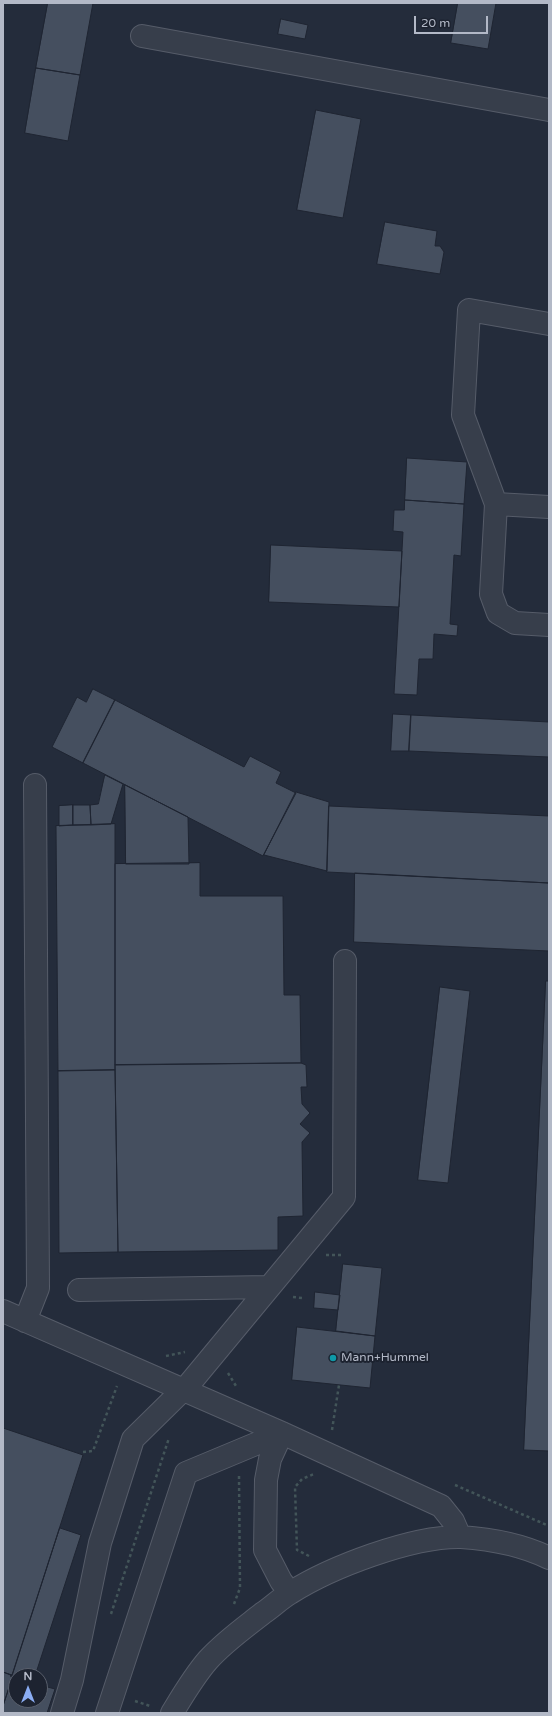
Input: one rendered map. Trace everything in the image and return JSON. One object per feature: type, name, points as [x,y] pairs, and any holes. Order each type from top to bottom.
[{"type":"street","points":[[142,36],[549,110]]},
{"type":"street","points":[[549,324],[469,310],[463,415],[496,504],[491,594],[498,613],[514,623],[549,624]]},
{"type":"street","points":[[496,504],[549,507]]},
{"type":"street","points":[[25,1321],[38,1288],[35,786]]},
{"type":"street","points":[[62,1713],[72,1680],[100,1543],[133,1439],[183,1389],[344,1197],[345,961]]},
{"type":"street","points":[[79,1290],[268,1287]]},
{"type":"street","points":[[3,1311],[282,1433],[440,1506],[453,1521],[460,1537]]},
{"type":"street","points":[[107,1713],[186,1473],[282,1433]]},
{"type":"street","points":[[282,1433],[270,1459],[266,1480],[265,1550],[281,1581],[290,1593]]},
{"type":"street","points":[[172,1713],[186,1690],[208,1661],[234,1636],[290,1593],[342,1567],[390,1549],[429,1540],[460,1537],[499,1542],[549,1558]]},
{"type":"path","points":[[319,1256],[341,1254]]},
{"type":"path","points":[[159,1354],[166,1356],[188,1351]]},
{"type":"path","points":[[83,1452],[93,1451],[125,1364]]},
{"type":"path","points":[[227,1372],[240,1389]]},
{"type":"path","points":[[325,1429],[332,1432],[339,1385]]},
{"type":"path","points":[[111,1615],[165,1449],[172,1432]]},
{"type":"path","points":[[232,1606],[240,1588],[238,1513],[240,1456],[238,1451]]},
{"type":"path","points":[[310,1556],[296,1550],[294,1487],[302,1479],[316,1474],[324,1452]]},
{"type":"path","points":[[448,1483],[549,1526]]},
{"type":"building","points":[[48,3],[93,3],[80,75],[36,68]]},
{"type":"building","points":[[458,3],[496,3],[488,49],[451,43]]},
{"type":"building","points":[[281,19],[308,25],[305,39],[278,34]]},
{"type":"building","points":[[36,68],[80,75],[68,141],[25,133]]},
{"type":"building","points":[[316,110],[361,119],[343,218],[297,210]]},
{"type":"building","points":[[385,222],[437,231],[435,246],[440,246],[444,252],[440,274],[377,264]]},
{"type":"building","points":[[407,458],[467,462],[464,504],[405,500]]},
{"type":"building","points":[[405,500],[464,504],[461,556],[454,555],[450,624],[458,625],[457,636],[434,634],[433,659],[419,659],[417,695],[394,694],[403,532],[393,531],[394,510],[404,510]]},
{"type":"building","points":[[271,545],[402,551],[399,607],[269,602]]},
{"type":"building","points":[[93,689],[115,700],[83,763],[52,747],[77,697],[86,702]]},
{"type":"building","points":[[115,700],[244,767],[250,756],[281,772],[276,783],[296,793],[263,856],[83,763]]},
{"type":"building","points":[[393,714],[411,715],[409,751],[391,751]]},
{"type":"building","points":[[411,715],[549,722],[549,757],[409,751]]},
{"type":"building","points":[[105,775],[123,784],[111,824],[91,825],[90,805],[98,804]]},
{"type":"building","points":[[125,785],[188,817],[189,864],[126,864]]},
{"type":"building","points":[[296,792],[329,802],[327,871],[264,855]]},
{"type":"building","points":[[73,805],[90,805],[91,825],[73,825]]},
{"type":"building","points":[[73,805],[73,825],[59,826],[59,806]]},
{"type":"building","points":[[329,806],[549,816],[549,883],[327,872]]},
{"type":"building","points":[[115,824],[115,1070],[58,1071],[56,826]]},
{"type":"building","points":[[200,863],[200,896],[283,896],[284,995],[300,995],[301,1063],[115,1065],[115,864]]},
{"type":"building","points":[[355,873],[549,883],[549,951],[354,942]]},
{"type":"building","points":[[546,981],[549,981],[549,1451],[524,1450]]},
{"type":"building","points":[[440,987],[470,991],[448,1183],[418,1180]]},
{"type":"building","points":[[301,1063],[306,1065],[307,1087],[301,1087],[302,1104],[310,1113],[300,1124],[310,1133],[302,1142],[303,1216],[278,1217],[278,1250],[118,1252],[115,1065]]},
{"type":"building","points":[[115,1070],[118,1252],[59,1253],[58,1071]]},
{"type":"building","name":"Mann+Hummel","points":[[343,1264],[382,1268],[375,1336],[336,1331]]},
{"type":"building","points":[[315,1292],[340,1295],[338,1310],[314,1308]]},
{"type":"building","name":"Mann+Hummel","points":[[297,1327],[375,1336],[370,1388],[292,1380]]},
{"type":"building","points":[[3,1428],[83,1455],[14,1668],[8,1668],[8,1674],[3,1672]]},
{"type":"building","points":[[60,1528],[81,1535],[38,1668],[14,1668]]},
{"type":"building","points":[[3,1672],[8,1674],[8,1691],[3,1706]]},
{"type":"building","points":[[48,1687],[55,1689],[47,1713],[3,1713],[3,1706],[8,1691],[8,1708],[48,1708]]},
{"type":"place","name":"Mann+Hummel","points":[[333,1358]]}]
